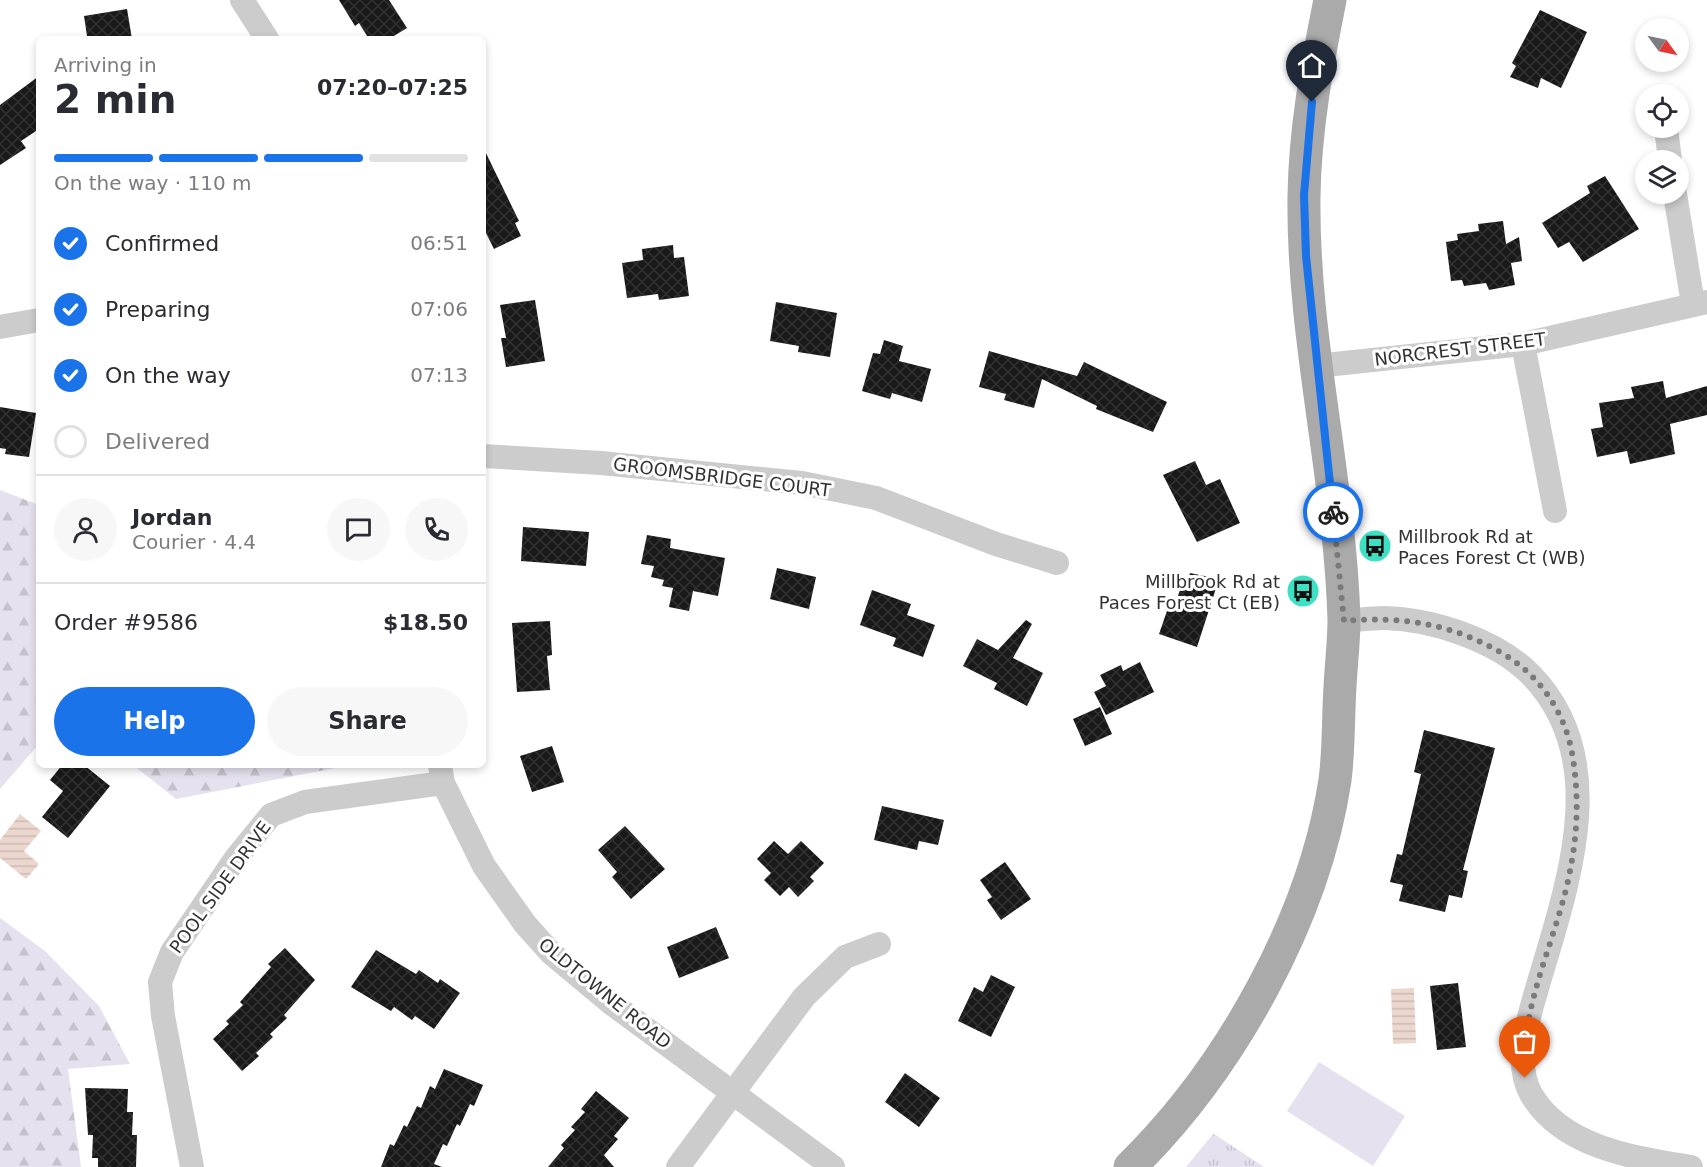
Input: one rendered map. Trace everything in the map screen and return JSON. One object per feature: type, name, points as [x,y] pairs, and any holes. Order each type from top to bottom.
[{"type":"main road","points":[[1130,1167],[1197,1093],[1237,1034],[1278,956],[1314,865],[1335,779],[1344,621],[1316,366],[1306,256],[1304,195],[1313,84],[1330,0]]},
{"type":"street","points":[[242,0],[265,36]]},
{"type":"street","points":[[1677,204],[1700,303]]},
{"type":"street","name":"NORCREST STREET","points":[[1316,366],[1523,344],[1700,303]]},
{"type":"street","points":[[0,327],[36,321]]},
{"type":"street","points":[[1523,344],[1555,511]]},
{"type":"street","name":"GROOMSBRIDGE COURT","points":[[486,456],[601,463],[802,483],[876,498],[996,544],[1058,563]]},
{"type":"street","points":[[1344,621],[1385,618],[1442,627],[1486,643],[1519,663],[1544,689],[1569,737],[1575,774],[1577,825],[1570,872],[1529,1017],[1523,1050],[1525,1078],[1541,1107],[1566,1130],[1598,1146],[1641,1159],[1691,1167]]},
{"type":"street","name":"OLDTOWNE ROAD","points":[[442,774],[484,866],[525,924],[551,953],[612,1003],[833,1167]]},
{"type":"street","name":"POOL SIDE DRIVE","points":[[192,1167],[163,1016],[160,982],[172,952],[236,858],[271,815],[304,802],[442,774]]},
{"type":"street","points":[[678,1167],[804,997],[845,957],[879,944]]},
{"type":"green space","points":[[0,490],[36,504],[36,747],[0,789]]},
{"type":"green space","points":[[137,768],[336,768],[176,799]]},
{"type":"green space","points":[[0,918],[45,951],[99,1006],[130,1064],[68,1069],[81,1167],[0,1167]]},
{"type":"green space","points":[[1319,1062],[1405,1116],[1373,1166],[1287,1111]]},
{"type":"green space","points":[[1214,1134],[1264,1167],[1186,1167]]},
{"type":"shaded area","points":[[20,814],[41,831],[24,851],[39,864],[26,879],[0,858],[0,840]]},
{"type":"shaded area","points":[[1414,988],[1416,1043],[1393,1044],[1391,989]]},
{"type":"building","points":[[339,0],[389,0],[407,28],[394,36],[367,36],[359,23],[355,26]]},
{"type":"building","points":[[127,9],[132,36],[87,36],[84,16]]},
{"type":"building","points":[[1540,10],[1587,32],[1561,88],[1541,78],[1538,88],[1510,77],[1516,66],[1512,63]]},
{"type":"building","points":[[36,78],[36,131],[21,141],[26,148],[0,165],[0,105]]},
{"type":"building","points":[[486,153],[519,221],[515,223],[521,236],[494,249],[486,233]]},
{"type":"building","points":[[1605,176],[1639,229],[1583,262],[1569,242],[1558,248],[1542,223],[1590,193],[1587,186]]},
{"type":"building","points":[[1503,221],[1506,244],[1519,237],[1522,261],[1511,263],[1515,285],[1489,290],[1486,283],[1464,286],[1462,280],[1451,281],[1446,242],[1458,240],[1457,234],[1479,231],[1478,224]]},
{"type":"building","points":[[673,245],[674,258],[684,257],[689,296],[659,300],[658,294],[627,298],[622,263],[643,260],[642,249]]},
{"type":"building","points":[[535,300],[545,361],[506,367],[501,338],[506,338],[500,305]]},
{"type":"building","points":[[776,302],[837,313],[830,357],[798,352],[799,346],[770,341]]},
{"type":"building","points":[[884,340],[903,346],[899,361],[931,369],[922,402],[892,393],[890,399],[862,391],[873,353],[880,354]]},
{"type":"building","points":[[989,351],[1077,376],[1084,362],[1167,402],[1153,432],[1096,409],[1097,406],[1042,379],[1034,408],[1004,400],[1006,394],[979,387]]},
{"type":"building","points":[[1663,381],[1666,398],[1707,386],[1707,415],[1670,424],[1675,454],[1630,464],[1627,451],[1597,457],[1591,429],[1603,427],[1599,403],[1634,398],[1631,387]]},
{"type":"building","points":[[0,407],[36,413],[29,457],[5,454],[6,449],[0,448]]},
{"type":"building","points":[[1195,461],[1206,485],[1220,479],[1240,523],[1197,542],[1163,475]]},
{"type":"building","points":[[523,527],[589,532],[586,566],[521,561]]},
{"type":"building","points":[[647,535],[671,539],[670,548],[725,558],[718,596],[693,591],[689,611],[669,607],[673,588],[662,586],[664,580],[651,577],[654,566],[641,564]]},
{"type":"building","points":[[777,568],[816,577],[809,609],[770,599]]},
{"type":"building","points":[[1190,573],[1219,579],[1197,647],[1159,634],[1168,608],[1174,609],[1182,583],[1186,585]]},
{"type":"building","points":[[872,590],[911,604],[907,615],[935,625],[923,657],[893,646],[896,638],[860,625]]},
{"type":"building","points":[[1026,620],[1032,624],[1013,658],[1043,673],[1027,706],[994,689],[997,683],[963,666],[977,639],[998,650]]},
{"type":"building","points":[[550,621],[552,655],[547,656],[550,690],[517,692],[512,623]]},
{"type":"building","points":[[1140,662],[1154,692],[1106,715],[1094,692],[1106,686],[1100,675],[1121,665],[1123,671]]},
{"type":"building","points":[[1100,707],[1112,734],[1085,746],[1073,719]]},
{"type":"building","points":[[1424,730],[1495,748],[1463,870],[1468,871],[1462,898],[1449,895],[1445,912],[1399,901],[1403,885],[1390,882],[1397,854],[1402,855],[1421,774],[1414,772]]},
{"type":"building","points":[[552,746],[564,782],[532,792],[520,756]]},
{"type":"building","points":[[60,768],[88,768],[110,786],[68,838],[42,817],[63,791],[50,780]]},
{"type":"building","points":[[882,806],[944,820],[938,845],[919,841],[917,850],[874,840]]},
{"type":"building","points":[[625,826],[665,869],[631,899],[612,877],[617,872],[598,850]]},
{"type":"building","points":[[774,841],[788,854],[801,841],[824,863],[810,877],[814,881],[798,897],[789,887],[780,896],[764,880],[771,873],[757,859]]},
{"type":"building","points":[[1005,862],[1031,899],[1001,920],[987,900],[992,897],[980,880]]},
{"type":"building","points":[[716,927],[729,958],[679,978],[667,947]]},
{"type":"building","points":[[285,948],[315,980],[284,1015],[287,1018],[270,1034],[273,1037],[256,1053],[259,1056],[242,1071],[213,1039],[229,1024],[226,1021],[243,1005],[240,1002],[271,967],[268,964]]},
{"type":"building","points":[[376,950],[416,974],[419,970],[438,983],[440,979],[460,993],[434,1029],[415,1016],[412,1020],[394,1007],[391,1011],[351,987]]},
{"type":"building","points":[[991,975],[1015,987],[991,1037],[958,1021],[974,987],[983,992]]},
{"type":"building","points":[[1458,983],[1466,1047],[1437,1050],[1430,986]]},
{"type":"building","points":[[444,1069],[483,1085],[474,1106],[470,1104],[447,1146],[443,1144],[434,1164],[442,1167],[381,1167],[390,1144],[394,1146],[417,1106],[421,1108],[430,1086],[435,1089]]},
{"type":"building","points":[[905,1073],[940,1098],[919,1127],[885,1102]]},
{"type":"building","points":[[85,1088],[128,1089],[127,1112],[133,1112],[132,1135],[137,1135],[136,1167],[98,1167],[98,1158],[92,1158],[93,1135],[88,1135]]},
{"type":"building","points":[[596,1091],[629,1118],[614,1136],[618,1139],[604,1155],[614,1167],[548,1167],[564,1148],[561,1145],[575,1130],[571,1127],[585,1112],[581,1109]]},
{"type":"way so far","points":[[1333,512],[1344,621],[1385,618],[1442,627],[1486,643],[1519,663],[1544,689],[1569,737],[1575,774],[1577,825],[1570,872],[1529,1017],[1523,1050],[1525,1078]]},
{"type":"place","name":"Millbrook Rd at Paces Forest Ct (WB)","points":[[1375,546]]},
{"type":"place","name":"Millbrook Rd at Paces Forest Ct (EB)","points":[[1303,591]]},
{"type":"route","points":[[1312,102],[1304,195],[1306,256],[1333,512]]}]
